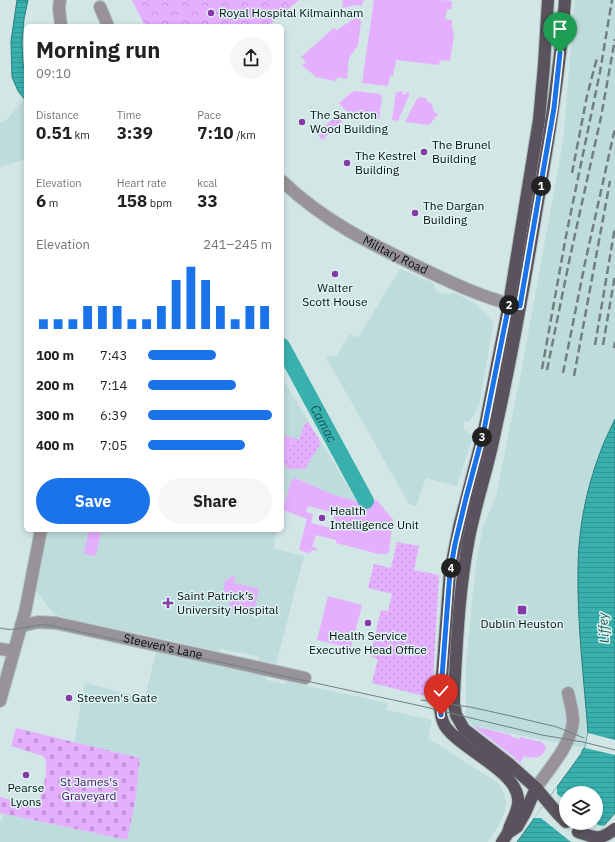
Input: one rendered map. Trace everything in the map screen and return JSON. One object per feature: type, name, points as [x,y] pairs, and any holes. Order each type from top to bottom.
[{"type":"main road","points":[[548,0],[539,120],[515,305],[495,433],[469,538],[460,602],[454,704],[456,715],[464,729],[508,763],[536,788],[545,804],[559,816]]},
{"type":"main road","points":[[505,837],[517,812],[518,800],[516,791],[498,769],[454,736],[445,726],[441,715],[440,703],[450,572],[466,498],[515,305],[554,108],[565,0]]},
{"type":"main road","points":[[505,837],[517,827],[536,788]]},
{"type":"main road","points":[[525,813],[545,804]]},
{"type":"main road","points":[[578,832],[595,838],[602,838],[615,829]]},
{"type":"main road","points":[[576,830],[587,842]]},
{"type":"main road","points":[[609,842],[615,834]]},
{"type":"street","points":[[60,0],[59,8],[61,24]]},
{"type":"street","points":[[100,7],[107,24]]},
{"type":"street","name":"Military Road","points":[[284,183],[301,199],[319,212],[371,244],[439,277],[494,300],[515,305]]},
{"type":"street","points":[[0,701],[21,626],[41,532]]},
{"type":"street","name":"Steeven's Lane","points":[[21,626],[38,622],[56,623],[305,678]]},
{"type":"street","points":[[0,649],[14,651]]},
{"type":"street","points":[[536,788],[560,754],[570,733],[573,721],[568,693]]},
{"type":"shaded area","points":[[575,0],[615,0],[615,419],[600,453],[590,487],[581,533],[578,569],[580,635],[588,733],[585,748],[473,726],[466,720],[466,661],[476,563],[483,527],[496,496],[522,368],[563,142]]},
{"type":"shaded area","points":[[24,100],[24,160],[0,167],[0,122],[6,120]]},
{"type":"shaded area","points":[[400,269],[433,283],[436,291],[443,294],[455,293],[476,304],[493,321],[479,406],[469,422],[465,421],[463,429],[473,436],[457,486],[426,478],[416,506],[409,504],[326,357],[337,355],[350,334],[358,338]]},
{"type":"shaded area","points":[[284,380],[356,501],[334,495],[295,478],[291,482],[284,506]]},
{"type":"shaded area","name":"Saint Patrick’s University Hospital","points":[[47,532],[277,532],[273,548],[304,556],[276,664],[259,660],[259,657],[222,649],[217,651],[70,619],[54,614],[36,591]]},
{"type":"shaded area","points":[[156,652],[265,676],[266,680],[284,684],[286,681],[387,703],[386,710],[432,720],[428,738],[498,783],[504,793],[506,803],[505,811],[500,823],[488,842],[0,842],[0,821],[2,821],[3,814],[127,840],[135,803],[140,758],[74,742],[85,683],[145,698]]},
{"type":"green space","name":"Royal Hospital Kilmainham","points":[[132,0],[299,0],[270,24],[144,24]]},
{"type":"green space","points":[[343,0],[364,0],[361,6],[356,5],[342,8]]},
{"type":"green space","points":[[374,0],[452,1],[451,10],[447,9],[445,19],[452,20],[454,35],[450,61],[440,60],[439,65],[396,60],[393,76],[390,76],[388,86],[362,83]]},
{"type":"green space","points":[[355,18],[360,19],[361,22],[358,45],[349,58],[347,79],[337,77],[336,81],[316,77],[302,65],[306,62],[301,57],[334,28],[337,30]]},
{"type":"green space","points":[[355,91],[380,94],[382,98],[379,119],[352,117],[339,103]]},
{"type":"green space","points":[[403,91],[402,94],[405,95],[407,92],[410,93],[398,121],[392,120],[396,92],[398,93]]},
{"type":"green space","points":[[421,97],[426,98],[427,101],[432,104],[434,112],[438,114],[429,125],[405,122],[417,99]]},
{"type":"green space","points":[[338,114],[344,120],[322,140],[317,134]]},
{"type":"green space","points":[[308,422],[321,443],[305,469],[288,469],[284,463],[294,438],[299,440],[304,425]]},
{"type":"green space","points":[[284,436],[294,438],[284,463]]},
{"type":"green space","points":[[295,478],[334,495],[356,501],[377,500],[393,520],[389,552],[387,554],[379,554],[336,543],[336,540],[316,535],[312,547],[317,548],[316,550],[308,553],[299,550],[307,519],[284,510],[291,481]],"holes":[[[308,506],[335,513],[331,528],[311,523],[313,514],[306,512]]]},
{"type":"green space","points":[[89,532],[101,532],[96,556],[84,554]]},
{"type":"green space","points":[[397,542],[419,546],[414,570],[439,575],[432,698],[372,683],[378,659],[370,656],[381,610],[388,611],[392,594],[368,588],[374,564],[391,568]]},
{"type":"green space","points":[[235,576],[234,583],[259,589],[253,615],[233,611],[229,604],[230,596],[223,594],[225,581]]},
{"type":"green space","points":[[328,596],[362,605],[351,648],[317,640]]},
{"type":"green space","points":[[473,726],[511,735],[511,737],[520,739],[520,737],[542,742],[546,747],[545,751],[541,756],[534,758],[524,756],[520,763]]},
{"type":"green space","name":"St James's Graveyard","points":[[16,728],[140,758],[135,803],[127,840],[0,813],[0,797],[11,800],[12,803],[38,808],[45,781],[46,766],[43,756],[11,746]]},
{"type":"water","points":[[17,0],[28,0],[24,19],[22,42],[24,98],[18,91],[12,77],[11,41]]},
{"type":"water","name":"Liffey","points":[[615,419],[615,813],[603,827],[603,786],[559,786],[559,830],[600,830],[590,842],[517,842],[585,748],[588,733],[581,651],[578,555],[581,525],[587,496],[602,449]]},
{"type":"pier","points":[[588,733],[615,740],[615,755],[585,748]]},
{"type":"pier","points":[[557,787],[557,794],[559,796],[559,830],[601,830],[590,842],[571,842],[541,818],[534,818]]},
{"type":"waterway","name":"Camac","points":[[284,350],[366,501]]},
{"type":"tram line","points":[[0,628],[18,629],[37,625],[49,625],[615,750]]},
{"type":"tram line","points":[[421,700],[470,707],[511,716],[557,727],[584,738]]},
{"type":"railway","points":[[542,369],[566,236],[600,72],[612,0]]},
{"type":"railway","points":[[547,370],[601,117],[615,39]]},
{"type":"railway","points":[[572,173],[587,96],[597,58]]},
{"type":"railway","points":[[563,373],[585,263],[615,128]]},
{"type":"railway","points":[[574,376],[610,181]]},
{"type":"railway","points":[[595,345],[615,227]]},
{"type":"railway","points":[[603,345],[615,275]]},
{"type":"railway","points":[[614,348],[615,342]]},
{"type":"place","name":"Royal Hospital Kilmainham","points":[[211,13]]},
{"type":"place","name":"The Sancton Wood Building","points":[[302,122]]},
{"type":"place","name":"The Brunel Building","points":[[424,152]]},
{"type":"place","name":"The Kestrel Building","points":[[347,163]]},
{"type":"place","name":"The Dargan Building","points":[[415,213]]},
{"type":"place","name":"Walter Scott House","points":[[335,274]]},
{"type":"place","name":"Health Intelligence Unit","points":[[322,518]]},
{"type":"place","name":"Saint Patrick’s University Hospital","points":[[168,603]]},
{"type":"place","name":"Dublin Heuston","points":[[522,610]]},
{"type":"place","name":"Health Service Executive Head Office","points":[[368,623]]},
{"type":"place","name":"Steeven's Gate","points":[[69,698]]},
{"type":"place","name":"Pearse Lyons","points":[[26,775]]},
{"type":"route","points":[[441,715],[440,703],[450,572],[455,544],[484,430],[509,304],[520,306],[554,108],[560,53]]}]
